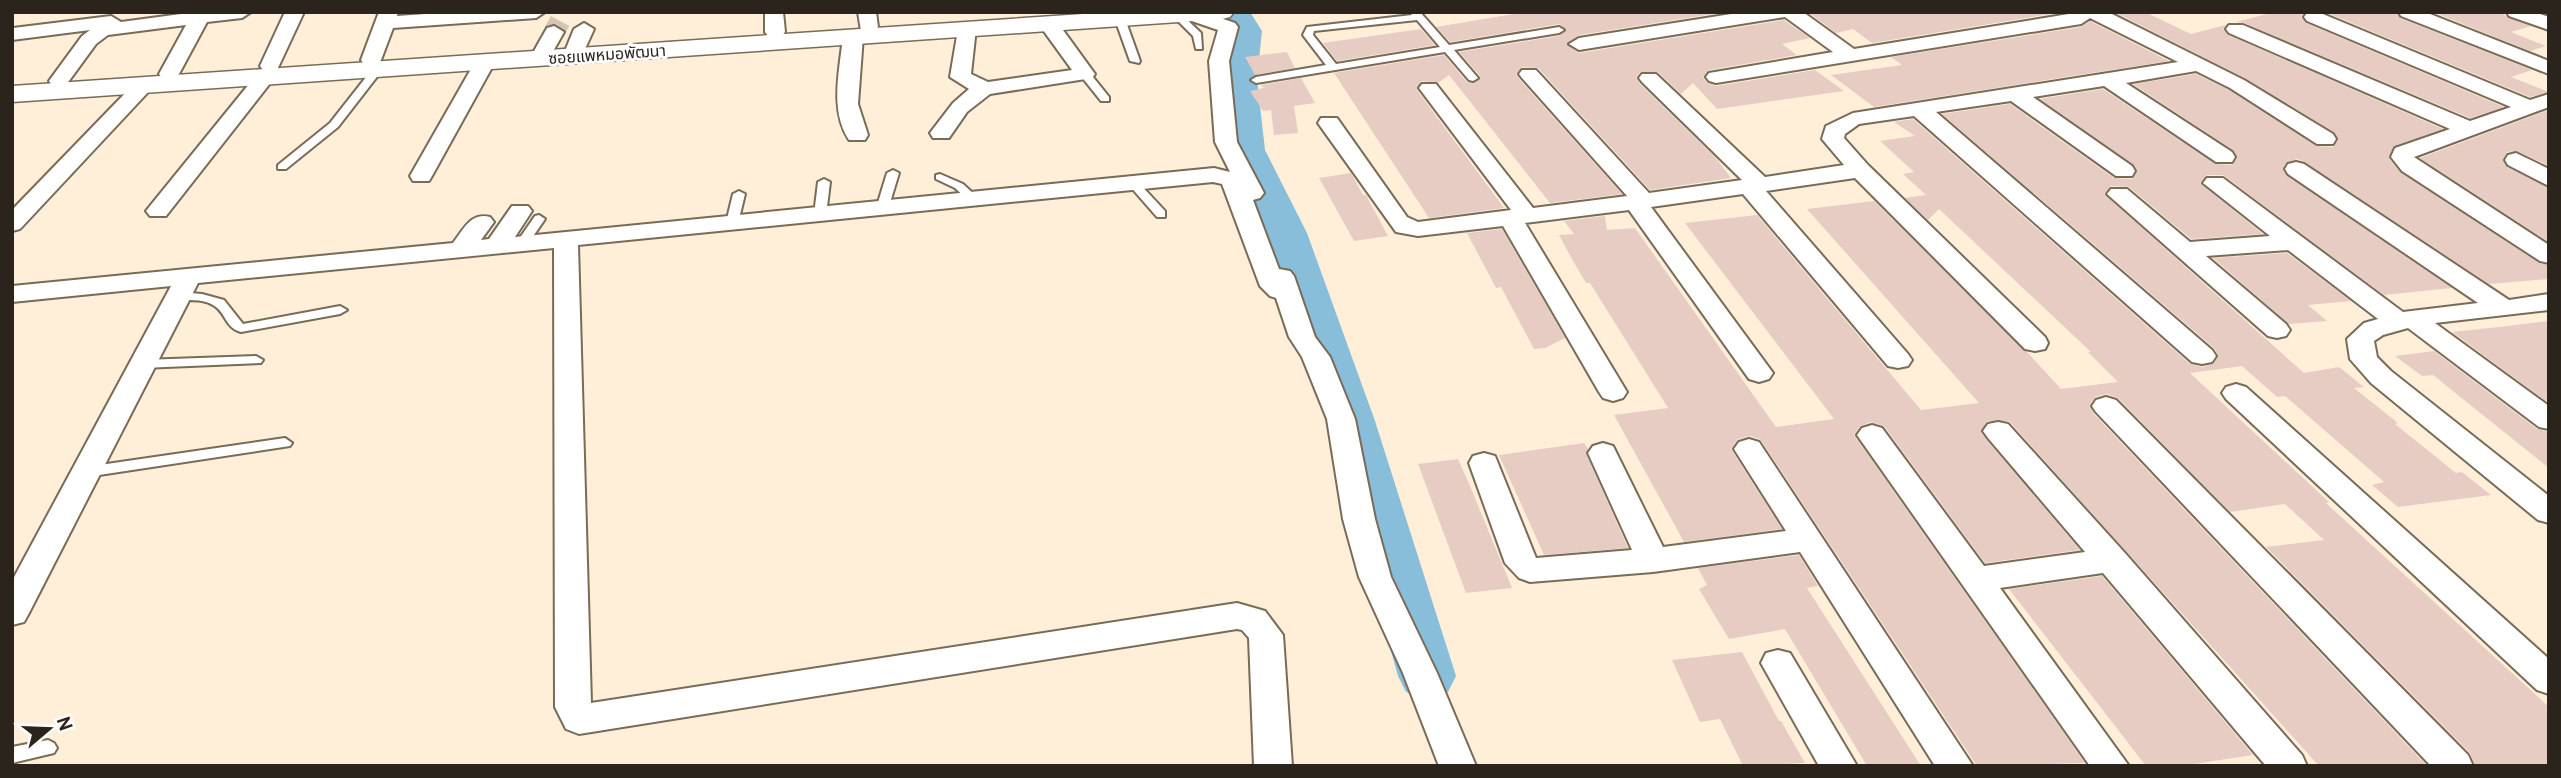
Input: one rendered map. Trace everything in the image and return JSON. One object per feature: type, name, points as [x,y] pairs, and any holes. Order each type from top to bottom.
[{"type":"street","points":[[20,12],[12,34],[109,17],[242,12]]},
{"type":"street","points":[[158,211],[267,71],[295,12]]},
{"type":"street","points":[[374,65],[387,18],[536,12]]},
{"type":"street","points":[[774,12],[775,32]]},
{"type":"street","points":[[1579,44],[1782,12]]},
{"type":"street","points":[[1790,12],[1850,55]]},
{"type":"street","points":[[2408,12],[2549,68]]},
{"type":"street","points":[[2516,12],[2549,24]]},
{"type":"street","points":[[1198,14],[1228,27],[1219,61],[1226,142],[1275,242],[1273,259],[1302,337],[1316,357],[1341,419],[1359,519],[1375,577],[1420,673],[1458,766]]},
{"type":"street","name":"ซอยแพหมอพัฒนา","points":[[12,94],[144,85],[267,71],[573,56],[862,25],[1049,16],[1120,19],[1198,14]]},
{"type":"street","points":[[169,74],[195,15]]},
{"type":"street","points":[[59,81],[89,40],[103,30],[195,15]]},
{"type":"street","points":[[1716,78],[2087,15],[2199,65],[2272,105],[2325,139]]},
{"type":"street","points":[[941,133],[960,106],[972,95],[985,89],[1085,74],[1049,16]]},
{"type":"street","points":[[2314,17],[2539,103]]},
{"type":"street","points":[[573,56],[588,20]]},
{"type":"street","points":[[959,20],[960,77],[985,89]]},
{"type":"street","points":[[540,58],[560,22]]},
{"type":"street","points":[[857,135],[847,104],[862,25]]},
{"type":"street","points":[[2236,29],[2469,129]]},
{"type":"street","points":[[421,176],[485,62]]},
{"type":"street","points":[[2035,343],[1860,170],[1833,139],[1834,131],[1853,119],[1916,107],[2199,65]]},
{"type":"street","points":[[1530,74],[1639,202],[1759,373]]},
{"type":"street","points":[[1649,78],[1755,186],[1898,360]]},
{"type":"street","points":[[2107,79],[2224,157]]},
{"type":"street","points":[[12,225],[144,85]]},
{"type":"street","points":[[1429,88],[1518,217],[1613,392]]},
{"type":"street","points":[[2014,93],[2121,182],[2184,250],[2277,330]]},
{"type":"street","points":[[2539,103],[2403,153],[2403,160],[2549,256]]},
{"type":"street","points":[[1916,107],[2202,356]]},
{"type":"street","points":[[1329,123],[1405,227],[1418,229],[1639,202],[1860,170]]},
{"type":"street","points":[[2516,160],[2549,179]]},
{"type":"street","points":[[2296,169],[2503,309]]},
{"type":"street","points":[[12,294],[183,286],[460,251],[1214,175],[1232,180],[1273,286],[1279,291],[1287,292]]},
{"type":"street","points":[[2215,183],[2292,242],[2549,421]]},
{"type":"street","points":[[496,248],[529,215]]},
{"type":"street","points":[[460,251],[482,222]]},
{"type":"street","points":[[566,241],[566,424],[573,707],[579,719],[1237,616],[1253,620],[1266,635],[1273,766]]},
{"type":"street","points":[[2184,250],[2292,242]]},
{"type":"street","points":[[12,613],[183,286]]},
{"type":"street","points":[[2548,304],[2406,320],[2367,330],[2360,339],[2364,359],[2381,377],[2549,512]]},
{"type":"street","points":[[2236,393],[2549,680]]},
{"type":"street","points":[[2106,406],[2455,766]]},
{"type":"street","points":[[1998,431],[2113,560],[2289,766]]},
{"type":"street","points":[[1872,435],[2110,766]]},
{"type":"street","points":[[1749,449],[1955,766]]},
{"type":"street","points":[[1602,453],[1653,561]]},
{"type":"street","points":[[1484,463],[1521,563],[1530,570],[1653,561],[1807,540]]},
{"type":"street","points":[[1976,579],[2113,560]]},
{"type":"street","points":[[1778,663],[1839,766]]},
{"type":"lane","points":[[1198,14],[1199,47]]},
{"type":"lane","points":[[1333,67],[1308,35],[1310,29],[1417,14],[1473,78]]},
{"type":"lane","points":[[1120,19],[1135,61]]},
{"type":"lane","points":[[1256,80],[1559,30]]},
{"type":"lane","points":[[282,167],[334,125],[374,65]]},
{"type":"lane","points":[[1085,74],[1105,99]]},
{"type":"lane","points":[[882,209],[893,173]]},
{"type":"lane","points":[[940,177],[959,186],[974,200]]},
{"type":"lane","points":[[820,215],[824,182]]},
{"type":"lane","points":[[1133,183],[1161,214]]},
{"type":"lane","points":[[732,223],[739,194]]},
{"type":"lane","points":[[521,245],[529,215]]},
{"type":"lane","points":[[183,286],[223,305],[235,326],[241,328],[340,310]]},
{"type":"lane","points":[[142,364],[256,360]]},
{"type":"lane","points":[[86,472],[285,443]]},
{"type":"lane","points":[[12,755],[48,748]]},
{"type":"building","points":[[1526,12],[1726,12],[1579,35],[1567,45],[1579,53],[1784,20],[1810,38],[1782,44],[1797,55],[1709,70],[1703,77],[1707,83],[1716,86],[1815,70],[1844,91],[1717,109],[1693,83],[1681,94],[1658,72],[1640,72],[1636,78],[1640,84],[1716,158],[1731,178],[1650,190],[1538,68],[1522,67],[1516,74],[1520,80],[1622,194],[1550,203],[1449,75],[1438,83],[1422,81],[1417,90],[1504,208],[1429,218],[1334,73],[1444,55],[1467,82],[1474,83],[1480,76],[1459,52],[1559,36],[1566,29],[1559,24],[1450,42],[1436,27]]},
{"type":"building","points":[[1808,12],[2063,12],[1872,43],[1853,29],[1836,33]]},
{"type":"building","points":[[2114,12],[2145,12],[2191,34],[2226,25],[2223,29],[2228,35],[2443,129],[2394,146],[2389,159],[2401,173],[2539,263],[2549,265],[2549,279],[2489,284],[2297,159],[2286,163],[2283,170],[2287,176],[2452,288],[2384,295],[2223,175],[2207,175],[2200,183],[2263,234],[2191,239],[2129,187],[2111,186],[2104,194],[2304,373],[2339,367],[2364,387],[2354,388],[2398,423],[2395,424],[2456,473],[2462,472],[2491,495],[2398,507],[2372,485],[2384,482],[2285,396],[2277,397],[2242,366],[2190,373],[2329,502],[2326,503],[2549,707],[2549,766],[2475,766],[2470,753],[2266,547],[2324,540],[2285,504],[2230,512],[2118,398],[2107,394],[2095,397],[2090,405],[2094,414],[2427,766],[2319,766],[2009,421],[1987,421],[1981,433],[2080,550],[1985,563],[1884,426],[1871,422],[1860,426],[1854,435],[2085,763],[1977,766],[1760,439],[1750,436],[1738,439],[1731,449],[1782,529],[1684,542],[1614,415],[1668,408],[1590,283],[1586,283],[1573,261],[1559,235],[1574,234],[1564,221],[1605,216],[1607,230],[1635,228],[1776,427],[1834,419],[1685,223],[1757,215],[1921,410],[1979,403],[1807,209],[1874,201],[2061,389],[2118,382],[2088,352],[2091,352],[1939,209],[1928,220],[1905,198],[1926,195],[1903,174],[1914,172],[1880,141],[1915,136],[1894,122],[1913,119],[2190,364],[2203,367],[2214,363],[2218,355],[2214,348],[1942,114],[2010,104],[2114,178],[2132,179],[2137,172],[2133,164],[2040,99],[2103,89],[2215,164],[2232,165],[2237,158],[2233,150],[2133,84],[2196,74],[2229,90],[2316,146],[2333,147],[2338,140],[2334,132],[2245,78]]},
{"type":"building","points":[[2275,12],[2304,12],[2301,17],[2306,23],[2504,107],[2470,118],[2244,23],[2236,22]]},
{"type":"building","points":[[2325,12],[2397,12],[2400,18],[2532,70],[2511,77],[2549,92],[2530,97]]},
{"type":"building","points":[[2433,12],[2501,12],[2508,18],[2531,26],[2511,32],[2546,46],[2530,51]]},
{"type":"building","points":[[2090,21],[2169,61],[1874,107],[1831,75],[1902,65],[1891,57],[2081,27]]},
{"type":"building","points":[[1421,29],[1435,45],[1337,61],[1323,43]]},
{"type":"building","points":[[1287,52],[1295,68],[1255,75],[1245,57]]},
{"type":"building","points":[[1301,78],[1315,103],[1294,106],[1298,133],[1274,135],[1271,110],[1263,111],[1250,91],[1264,88],[1261,85]]},
{"type":"building","points":[[2549,110],[2549,166],[2517,151],[2507,152],[2503,159],[2507,167],[2549,188],[2549,242],[2420,158]]},
{"type":"building","points":[[1351,173],[1388,236],[1354,241],[1319,178]]},
{"type":"building","points":[[1502,229],[1565,338],[1545,348],[1534,349],[1501,287],[1496,288],[1467,233]]},
{"type":"building","points":[[2287,253],[2351,301],[2308,305],[2327,321],[2289,324],[2213,258]]},
{"type":"building","points":[[2549,321],[2549,403],[2452,332],[2508,326]]},
{"type":"building","points":[[2434,351],[2537,429],[2549,432],[2549,468],[2433,375],[2422,376],[2395,356]]},
{"type":"building","points":[[1584,443],[1588,449],[1586,454],[1628,548],[1544,555],[1499,455]]},
{"type":"building","points":[[1458,459],[1512,588],[1466,593],[1418,464]]},
{"type":"building","points":[[1799,555],[1818,586],[1807,588],[1921,766],[1867,766],[1785,629],[1729,639],[1699,589],[1707,585],[1698,568]]},
{"type":"building","points":[[2102,576],[2253,755],[2181,766],[2146,766],[2009,589]]},
{"type":"building","points":[[1742,652],[1805,763],[1743,766],[1720,719],[1700,722],[1672,660]]},
{"type":"waterway","points":[[1234,12],[1246,31],[1240,79],[1246,150],[1287,233],[1351,421],[1427,676]]},
{"type":"tunnel","points":[[554,32],[560,21]]}]
